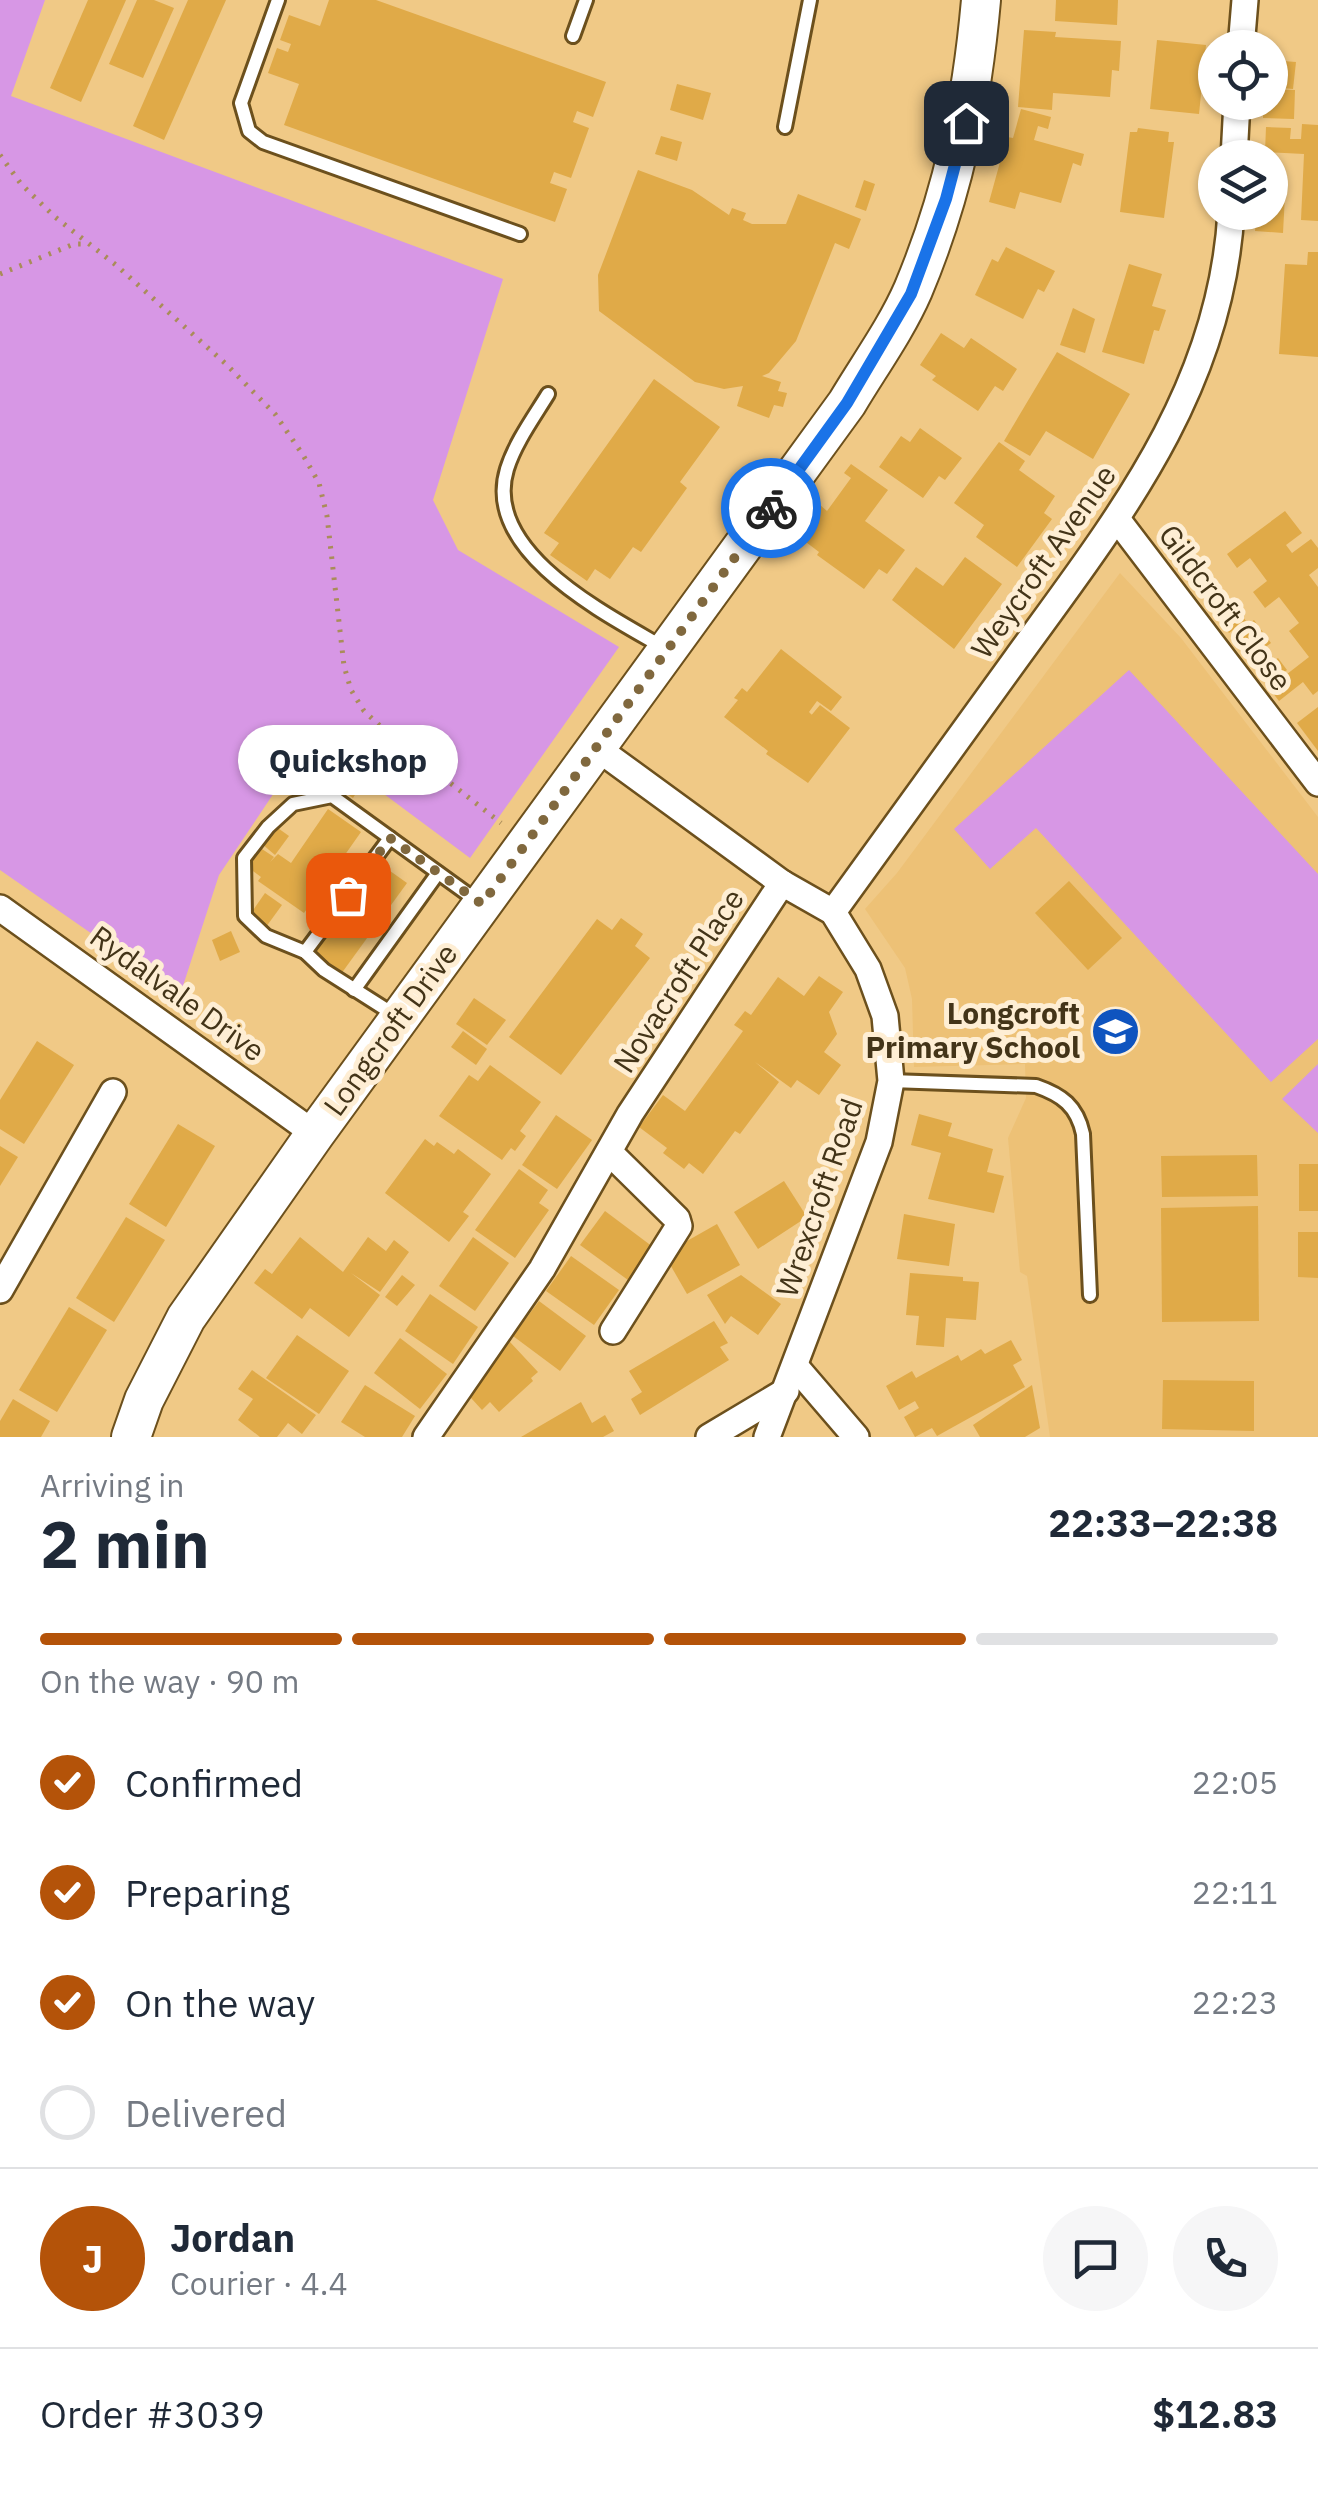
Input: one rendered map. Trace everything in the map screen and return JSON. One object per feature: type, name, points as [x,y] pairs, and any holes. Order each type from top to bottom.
[{"type":"street","name":"Longcroft Drive","points":[[131,1437],[144,1400],[186,1318],[314,1134],[847,403],[911,294],[946,199],[966,123],[981,0]]},
{"type":"street","points":[[1242,30],[1245,0]]},
{"type":"street","name":"Weycroft Avenue","points":[[833,912],[1118,519],[1168,437],[1216,308],[1228,230]]},
{"type":"street","name":"Gildcroft Close","points":[[1118,519],[1318,783]]},
{"type":"street","name":"Wrexcroft Road","points":[[596,748],[782,884],[833,912],[868,969],[885,1016],[891,1081],[879,1142],[768,1437]]},
{"type":"street","name":"Novacroft Place","points":[[426,1437],[542,1269],[630,1114],[782,884]]},
{"type":"street","name":"Rydalvale Drive","points":[[0,908],[314,1134]]},
{"type":"street","points":[[0,1289],[113,1092]]},
{"type":"street","points":[[609,1152],[677,1219],[679,1226],[613,1332]]},
{"type":"street","points":[[709,1437],[791,1379],[856,1437]]},
{"type":"lane","points":[[278,0],[241,102],[248,131],[263,142],[520,234]]},
{"type":"lane","points":[[573,36],[586,0]]},
{"type":"lane","points":[[785,127],[810,0]]},
{"type":"lane","points":[[548,394],[507,470],[504,494],[513,527],[528,550],[570,593],[668,650]]},
{"type":"lane","points":[[400,1018],[354,990],[305,952],[266,936],[245,916],[244,858],[268,827],[293,804],[332,796],[482,904]]},
{"type":"lane","points":[[305,952],[390,838]]},
{"type":"lane","points":[[354,990],[438,873]]},
{"type":"lane","points":[[891,1081],[1036,1086],[1058,1094],[1070,1104],[1079,1116],[1083,1134],[1090,1295]]},
{"type":"path","points":[[0,155],[21,184],[173,314],[274,414],[320,483],[344,666],[351,690],[364,711],[392,737],[528,843]]},
{"type":"path","points":[[0,274],[74,244],[89,244]]},
{"type":"shaded area","points":[[0,0],[45,0],[11,96],[503,279],[433,500],[458,550],[619,647],[470,858],[310,739],[219,875],[180,995],[0,870]]},
{"type":"shaded area","name":"Longcroft Primary School","points":[[1120,573],[1181,638],[1318,817],[1318,1437],[1050,1437],[1027,1276],[1020,1272],[1008,1138],[1026,1098],[1025,1064],[914,1067],[912,999],[905,968],[865,909],[897,873]]},
{"type":"shaded area","points":[[1129,670],[1318,874],[1318,1039],[1271,1082],[1036,828],[990,869],[954,829]]},
{"type":"shaded area","points":[[1318,1064],[1318,1133],[1282,1099]]},
{"type":"building","points":[[88,0],[126,0],[81,102],[50,88]]},
{"type":"building","points":[[137,0],[154,0],[174,8],[143,78],[109,64]]},
{"type":"building","points":[[188,0],[226,0],[164,140],[133,126]]},
{"type":"building","points":[[329,0],[376,0],[606,82],[593,117],[577,111],[573,122],[589,128],[571,178],[554,172],[550,183],[567,189],[555,222],[284,125],[299,84],[268,73],[277,48],[288,52],[291,44],[280,40],[289,15],[320,26]]},
{"type":"building","points":[[1056,0],[1118,0],[1117,25],[1055,21]]},
{"type":"building","points":[[1024,30],[1056,32],[1055,37],[1121,41],[1119,71],[1112,70],[1110,97],[1053,93],[1052,110],[1018,107]]},
{"type":"building","points":[[1157,40],[1198,44],[1198,114],[1150,109]]},
{"type":"building","points":[[1288,61],[1296,62],[1293,89],[1288,89]]},
{"type":"building","points":[[677,84],[711,93],[703,120],[670,110]]},
{"type":"building","points":[[1288,90],[1295,90],[1294,119],[1288,119]]},
{"type":"building","points":[[1021,109],[1051,117],[1048,129],[1038,126],[1034,140],[1084,154],[1081,166],[1073,163],[1061,203],[1020,192],[1015,209],[989,202],[1007,137],[1013,138]]},
{"type":"building","points":[[1302,124],[1318,125],[1318,221],[1301,220],[1304,154],[1288,153],[1288,140],[1265,140],[1266,127],[1291,128],[1290,139],[1301,139]]},
{"type":"building","points":[[1138,128],[1169,132],[1168,142],[1174,142],[1164,218],[1120,212],[1130,132],[1137,132]]},
{"type":"building","points":[[661,136],[682,142],[677,161],[655,154]]},
{"type":"building","points":[[638,170],[692,190],[729,215],[732,208],[746,213],[743,220],[752,224],[786,224],[798,194],[861,219],[849,249],[835,243],[796,341],[762,376],[781,382],[778,391],[787,393],[783,407],[774,405],[769,418],[737,406],[743,386],[724,389],[695,382],[599,311],[598,275]]},
{"type":"building","points":[[864,180],[875,184],[866,211],[855,207]]},
{"type":"building","points":[[1006,247],[1055,271],[1044,292],[1038,289],[1023,319],[975,295],[992,259],[998,262]]},
{"type":"building","points":[[1308,252],[1318,252],[1318,357],[1279,354],[1285,264],[1307,265]]},
{"type":"building","points":[[1129,264],[1162,274],[1152,306],[1166,310],[1159,331],[1154,330],[1144,364],[1102,352]]},
{"type":"building","points":[[1073,308],[1095,319],[1085,353],[1060,345]]},
{"type":"building","points":[[941,333],[964,348],[971,338],[1017,369],[1003,391],[995,386],[978,411],[932,380],[936,376],[920,365]]},
{"type":"building","points":[[1057,352],[1130,394],[1093,459],[1046,431],[1030,456],[1004,441]]},
{"type":"building","points":[[654,379],[720,427],[680,482],[687,488],[641,552],[633,547],[610,579],[595,569],[587,581],[550,555],[559,543],[544,533]]},
{"type":"building","points":[[920,428],[962,458],[945,480],[939,476],[923,498],[879,467],[901,436],[910,442]]},
{"type":"building","points":[[999,442],[1025,461],[1019,470],[1055,496],[1044,513],[1052,519],[1017,567],[976,537],[984,525],[954,503]]},
{"type":"building","points":[[851,464],[888,490],[865,521],[905,550],[887,574],[879,569],[864,589],[798,536],[820,505],[827,511],[851,478],[844,473]]},
{"type":"building","points":[[1285,511],[1302,533],[1286,545],[1292,553],[1311,539],[1318,548],[1318,568],[1309,575],[1318,587],[1318,691],[1313,695],[1303,682],[1279,701],[1269,688],[1309,657],[1289,631],[1299,623],[1279,597],[1265,608],[1253,592],[1267,581],[1250,558],[1237,568],[1227,554]]},
{"type":"building","points":[[965,557],[1002,584],[954,649],[892,600],[916,567],[943,586]]},
{"type":"building","points":[[1232,602],[1246,621],[1229,633],[1214,614]]},
{"type":"building","points":[[1254,620],[1271,643],[1249,659],[1232,636]]},
{"type":"building","points":[[781,649],[842,697],[831,711],[817,701],[809,712],[812,715],[820,705],[850,728],[808,783],[766,754],[768,751],[724,717],[742,688],[747,692]]},
{"type":"building","points":[[1278,658],[1287,670],[1268,685],[1258,672]]},
{"type":"building","points":[[1318,707],[1318,751],[1297,723]]},
{"type":"building","points":[[305,746],[323,761],[298,792],[280,779]]},
{"type":"building","points":[[344,776],[360,787],[353,798],[337,787]]},
{"type":"building","points":[[328,809],[361,832],[304,913],[258,881],[261,877],[246,866],[259,847],[274,857],[270,862],[278,854],[291,863]]},
{"type":"building","points":[[275,826],[289,836],[275,855],[262,844]]},
{"type":"building","points":[[376,861],[407,883],[341,974],[310,952]]},
{"type":"building","points":[[1069,881],[1122,938],[1088,970],[1035,913]]},
{"type":"building","points":[[265,893],[282,905],[266,927],[249,916]]},
{"type":"building","points":[[621,918],[643,934],[635,946],[650,958],[561,1075],[509,1037],[597,919],[612,930]]},
{"type":"building","points":[[231,931],[240,952],[220,961],[212,940]]},
{"type":"building","points":[[819,976],[843,992],[829,1012],[837,1034],[824,1052],[841,1065],[819,1095],[797,1080],[791,1088],[755,1062],[779,1082],[740,1134],[735,1131],[703,1174],[689,1163],[684,1169],[663,1153],[667,1148],[639,1127],[663,1095],[685,1111],[743,1031],[734,1025],[745,1011],[751,1015],[778,977],[804,996]]},
{"type":"building","points":[[474,998],[506,1020],[487,1045],[456,1024]]},
{"type":"building","points":[[463,1031],[487,1049],[476,1065],[451,1047]]},
{"type":"building","points":[[37,1041],[74,1065],[24,1144],[0,1129],[0,1100]]},
{"type":"building","points":[[490,1065],[541,1102],[520,1131],[526,1136],[502,1160],[439,1116],[469,1075],[478,1081]]},
{"type":"building","points":[[919,1114],[952,1123],[948,1136],[993,1149],[987,1172],[1004,1176],[994,1213],[928,1199],[941,1153],[911,1145]]},
{"type":"building","points":[[556,1115],[592,1140],[557,1189],[522,1165]]},
{"type":"building","points":[[178,1124],[215,1146],[166,1227],[129,1204]]},
{"type":"building","points":[[425,1139],[454,1154],[458,1149],[491,1174],[463,1212],[469,1216],[449,1242],[385,1193]]},
{"type":"building","points":[[0,1146],[18,1157],[0,1186]]},
{"type":"building","points":[[1257,1155],[1258,1196],[1162,1197],[1161,1156]]},
{"type":"building","points":[[1299,1164],[1318,1164],[1318,1211],[1299,1211]]},
{"type":"building","points":[[519,1169],[548,1190],[539,1203],[549,1210],[515,1258],[475,1230]]},
{"type":"building","points":[[784,1181],[807,1217],[758,1249],[734,1212]]},
{"type":"building","points":[[1258,1206],[1259,1321],[1162,1322],[1161,1208]]},
{"type":"building","points":[[605,1211],[653,1247],[628,1280],[580,1245]]},
{"type":"building","points":[[904,1214],[955,1224],[949,1266],[897,1259]]},
{"type":"building","points":[[126,1217],[165,1240],[114,1322],[76,1298]]},
{"type":"building","points":[[717,1224],[740,1265],[687,1294],[664,1254]]},
{"type":"building","points":[[1298,1232],[1318,1232],[1318,1278],[1298,1277]]},
{"type":"building","points":[[300,1237],[343,1272],[368,1237],[386,1251],[394,1240],[409,1252],[380,1292],[351,1273],[380,1295],[349,1337],[310,1308],[302,1319],[254,1283],[265,1269],[272,1274]]},
{"type":"building","points":[[473,1237],[509,1263],[475,1311],[439,1286]]},
{"type":"building","points":[[571,1256],[619,1290],[594,1325],[546,1291]]},
{"type":"building","points":[[910,1273],[979,1282],[976,1320],[946,1318],[944,1347],[916,1345],[919,1316],[906,1315]]},
{"type":"building","points":[[402,1275],[415,1285],[397,1306],[385,1297]]},
{"type":"building","points":[[741,1275],[781,1304],[758,1335],[731,1316],[725,1324],[707,1295]]},
{"type":"building","points":[[430,1294],[478,1327],[453,1364],[405,1331]]},
{"type":"building","points":[[539,1301],[586,1336],[560,1371],[513,1336]]},
{"type":"building","points":[[69,1307],[107,1330],[57,1412],[19,1390]]},
{"type":"building","points":[[714,1321],[728,1343],[720,1347],[729,1360],[640,1415],[631,1399],[642,1392],[629,1371]]},
{"type":"building","points":[[297,1335],[349,1371],[319,1414],[266,1378]]},
{"type":"building","points":[[400,1338],[447,1374],[420,1409],[374,1373]]},
{"type":"building","points":[[1011,1340],[1022,1360],[1013,1365],[1025,1387],[937,1436],[932,1428],[915,1437],[904,1417],[919,1408],[915,1401],[899,1410],[886,1386],[912,1371],[916,1378],[958,1355],[961,1361],[981,1349],[985,1354]]},
{"type":"building","points":[[510,1342],[538,1372],[499,1412],[490,1402],[482,1410],[461,1387],[495,1361],[492,1358]]},
{"type":"building","points":[[252,1370],[316,1415],[302,1434],[288,1423],[277,1437],[260,1437],[238,1420],[253,1399],[238,1389]]},
{"type":"building","points":[[1163,1380],[1254,1381],[1254,1431],[1162,1429]]},
{"type":"building","points":[[365,1385],[415,1416],[402,1437],[365,1437],[341,1422]]},
{"type":"building","points":[[1032,1385],[1040,1428],[1025,1437],[980,1437],[973,1425]]},
{"type":"building","points":[[13,1399],[50,1421],[41,1437],[0,1437],[0,1421]]},
{"type":"building","points":[[581,1402],[592,1423],[605,1415],[614,1431],[603,1437],[521,1437]]},
{"type":"way so far","points":[[348,895],[390,838],[482,904],[771,508]]},
{"type":"place","name":"Quickshop","points":[[348,895]]},
{"type":"place","name":"Longcroft Primary School","points":[[1115,1031]]},
{"type":"route","points":[[771,508],[847,403],[911,294],[946,199],[966,123]]}]
